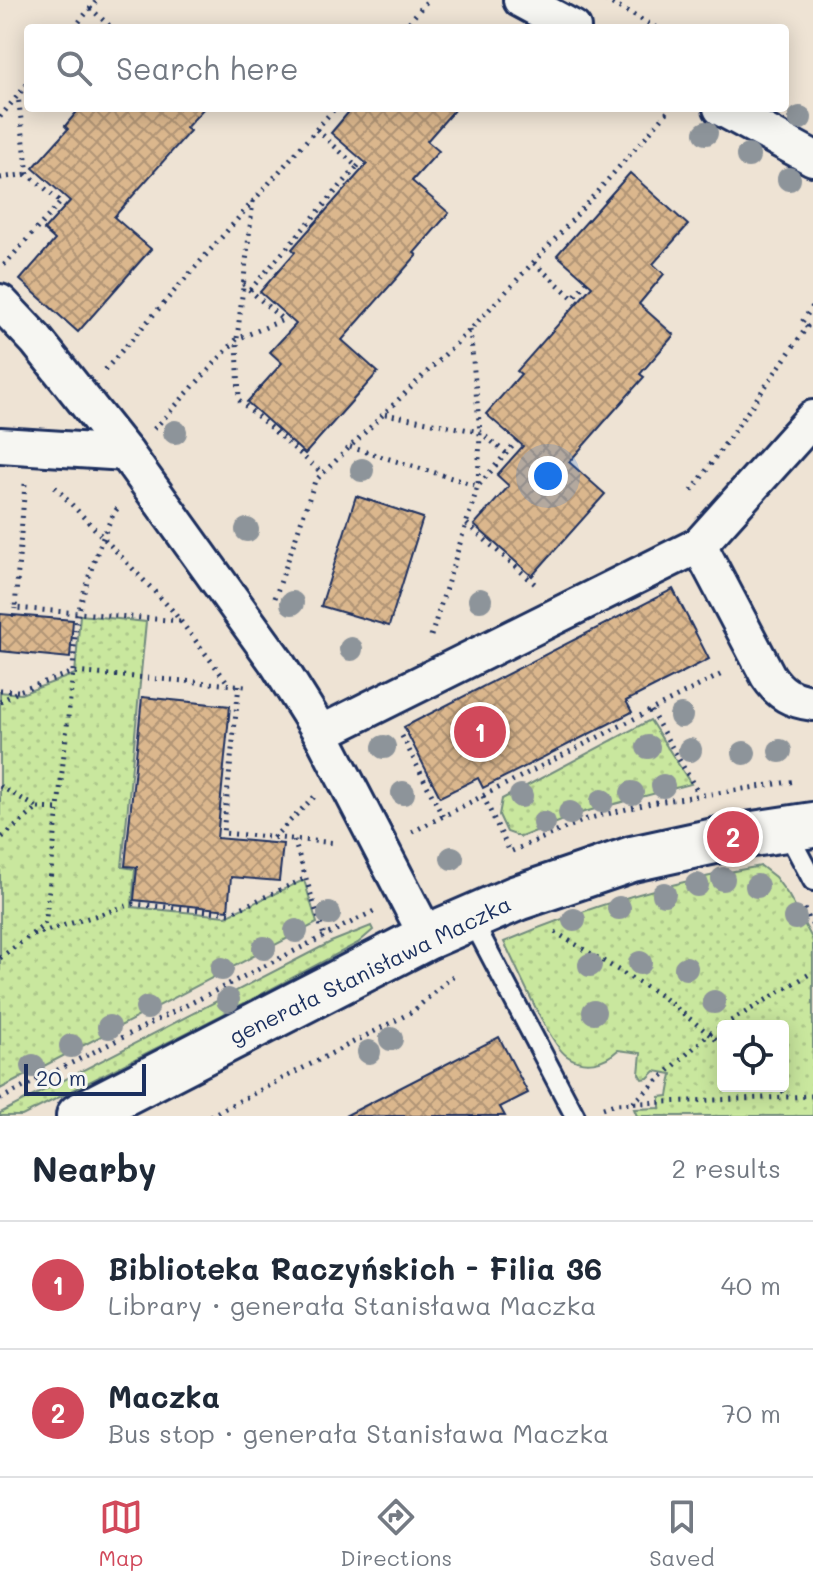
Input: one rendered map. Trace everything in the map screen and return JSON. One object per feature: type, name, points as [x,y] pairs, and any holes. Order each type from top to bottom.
[{"type":"street","points":[[521,0],[566,24]]},
{"type":"street","points":[[728,112],[813,158]]},
{"type":"street","points":[[0,302],[137,444],[321,733],[427,937]]},
{"type":"street","points":[[321,733],[699,545],[813,418]]},
{"type":"street","points":[[0,445],[137,444]]},
{"type":"street","points":[[699,545],[778,691],[794,701],[813,703]]},
{"type":"street","name":"generała Stanisława Maczka","points":[[79,1116],[427,937],[517,898],[632,859],[687,845],[799,827]]},
{"type":"lane","points":[[799,827],[813,881]]},
{"type":"lane","points":[[471,918],[575,1116]]},
{"type":"path","points":[[77,24],[97,0]]},
{"type":"path","points":[[407,24],[428,0]]},
{"type":"path","points":[[605,0],[650,24]]},
{"type":"path","points":[[90,8],[108,24]]},
{"type":"path","points":[[0,117],[24,88]]},
{"type":"path","points":[[18,96],[28,174]]},
{"type":"path","points":[[96,381],[331,112]]},
{"type":"path","points":[[274,599],[315,481],[534,263],[667,112]]},
{"type":"path","points":[[316,129],[357,167]]},
{"type":"path","points":[[250,290],[362,161]]},
{"type":"path","points":[[0,178],[28,174],[63,200],[6,264]]},
{"type":"path","points":[[253,201],[237,339],[239,400],[322,473]]},
{"type":"path","points":[[534,263],[573,298],[587,281]]},
{"type":"path","points":[[137,444],[237,339],[285,318],[243,284]]},
{"type":"path","points":[[684,503],[807,327],[802,322],[813,306]]},
{"type":"path","points":[[415,686],[478,486],[480,432],[470,330]]},
{"type":"path","points":[[384,414],[480,432],[506,453]]},
{"type":"path","points":[[478,486],[517,441]]},
{"type":"path","points":[[350,447],[478,486]]},
{"type":"path","points":[[13,478],[37,481]]},
{"type":"path","points":[[14,617],[26,479]]},
{"type":"path","points":[[49,482],[181,621],[229,684]]},
{"type":"path","points":[[0,958],[44,925],[78,613],[114,511],[127,502]]},
{"type":"path","points":[[467,524],[566,612]]},
{"type":"path","points":[[15,608],[181,621]]},
{"type":"path","points":[[400,838],[757,656]]},
{"type":"path","points":[[0,702],[19,691],[73,672],[249,686]]},
{"type":"path","points":[[239,685],[223,837],[351,845]]},
{"type":"path","points":[[0,690],[19,691]]},
{"type":"path","points":[[651,711],[699,794]]},
{"type":"path","points":[[395,723],[443,817]]},
{"type":"path","points":[[0,786],[38,808],[58,809]]},
{"type":"path","points":[[483,796],[510,852]]},
{"type":"path","points":[[0,839],[38,808]]},
{"type":"path","points":[[294,840],[324,936]]},
{"type":"path","points":[[28,937],[133,904],[230,913],[306,878]]},
{"type":"path","points":[[0,1099],[376,910]]},
{"type":"path","points":[[550,929],[652,990],[717,1040]]},
{"type":"path","points":[[210,1116],[412,1012],[464,965]]},
{"type":"path","points":[[632,1104],[709,1034],[813,972]]},
{"type":"path","points":[[784,1092],[790,1097]]},
{"type":"path","points":[[598,1110],[615,1104],[813,1096]]},
{"type":"green space","points":[[80,615],[146,622],[122,867],[135,869],[132,907],[226,916],[304,880],[317,923],[0,1089],[0,692],[21,694],[75,674]]},
{"type":"green space","points":[[650,720],[691,784],[584,812],[521,837],[507,832],[499,815],[502,799]]},
{"type":"green space","points":[[761,866],[775,877],[789,896],[813,940],[813,1116],[637,1116],[634,1109],[660,1108],[660,1097],[668,1096],[672,1074],[655,1071],[642,1079],[639,1074],[641,1053],[618,1050],[600,1061],[587,1063],[567,1056],[542,1021],[504,942],[566,917],[695,879]]},
{"type":"green space","points":[[371,926],[373,930],[358,943],[220,1016],[22,1116],[0,1116],[0,1113],[331,942]]},
{"type":"building","points":[[77,112],[200,112],[186,128],[190,131],[114,217],[151,249],[78,332],[20,280],[55,240],[44,230],[70,201],[33,168],[68,129],[65,126]]},
{"type":"building","points":[[349,112],[452,112],[427,141],[439,151],[412,181],[449,213],[414,253],[417,255],[342,340],[378,372],[305,454],[247,402],[282,363],[270,352],[296,324],[260,292],[295,252],[292,249],[367,164],[331,133]]},
{"type":"building","points":[[630,173],[688,225],[653,264],[664,274],[639,304],[674,335],[640,374],[644,377],[569,462],[605,494],[532,576],[474,525],[509,486],[497,475],[523,446],[486,414],[521,374],[517,371],[592,286],[557,255]]},
{"type":"building","points":[[356,496],[423,518],[389,626],[321,606]]},
{"type":"building","points":[[673,589],[709,659],[626,701],[632,712],[483,788],[478,778],[440,797],[404,727]]},
{"type":"building","points":[[0,614],[73,620],[70,658],[0,651]]},
{"type":"building","points":[[142,697],[230,706],[217,838],[283,844],[279,881],[231,877],[228,910],[134,900],[137,867],[125,866]]},
{"type":"building","points":[[499,1037],[528,1093],[500,1107],[505,1116],[345,1116]]},
{"type":"place","name":"Biblioteka Raczyńskich - Filia 36","points":[[480,732]]},
{"type":"place","name":"Maczka","points":[[733,837]]}]
